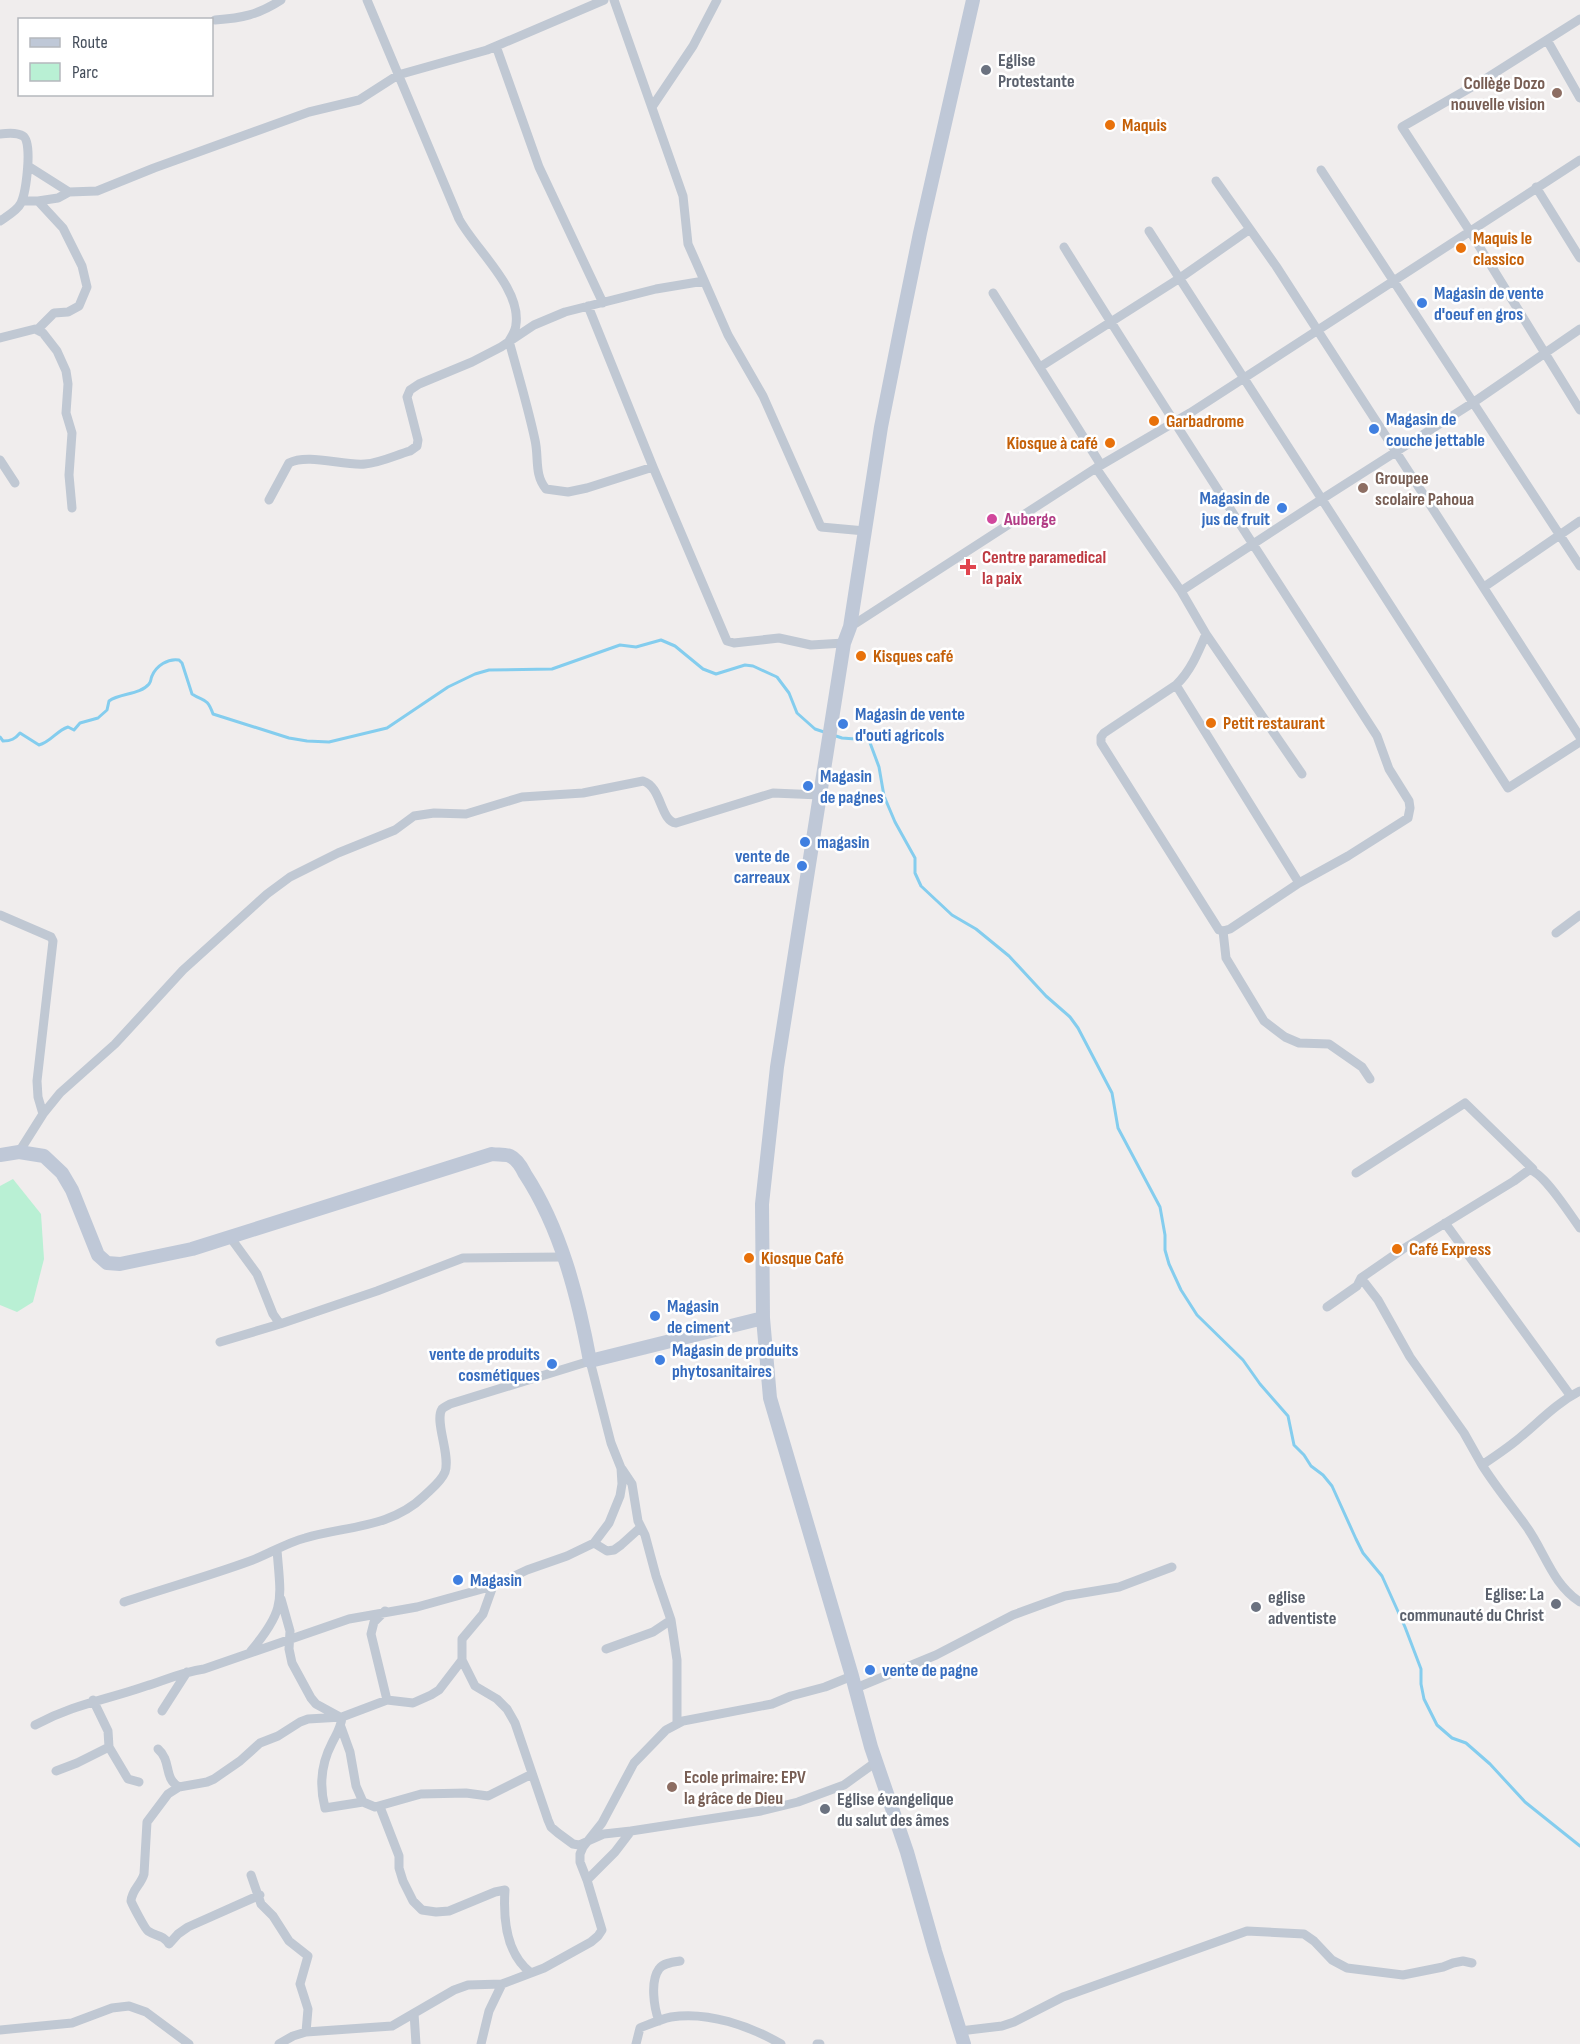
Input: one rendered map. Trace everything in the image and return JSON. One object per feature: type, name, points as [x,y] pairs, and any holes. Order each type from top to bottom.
[{"type":"street","points":[[216,20],[246,17],[269,8],[281,0]]},
{"type":"street","points":[[367,0],[459,219],[466,233],[489,262],[513,301],[517,316],[516,327],[509,341],[536,442],[538,476],[546,489],[568,492],[653,467]]},
{"type":"street","points":[[22,201],[58,198],[69,192],[97,191],[106,188],[154,168],[309,112],[359,100],[398,75],[496,46],[604,0]]},
{"type":"street","points":[[614,0],[683,196],[688,244],[728,335],[767,405],[821,528],[865,531]]},
{"type":"street","points":[[651,107],[693,46],[717,0]]},
{"type":"street","points":[[973,0],[920,233],[881,427],[777,1067],[762,1204],[763,1318],[770,1398],[876,1762],[907,1852],[962,2038],[1014,2022],[1064,1997],[1247,1931],[1304,1934],[1332,1960],[1347,1968],[1403,1975],[1463,1961],[1472,1963]]},
{"type":"street","points":[[1580,19],[1482,81],[1402,127],[1471,233],[1580,411]]},
{"type":"street","points":[[1547,40],[1580,98]]},
{"type":"street","points":[[496,46],[539,167],[603,303]]},
{"type":"street","points":[[0,134],[20,134],[27,140],[28,166],[22,201],[14,211],[0,221]]},
{"type":"street","points":[[850,627],[1099,466],[1190,413],[1471,233],[1536,187],[1580,160]]},
{"type":"street","points":[[28,166],[69,192]]},
{"type":"street","points":[[1321,170],[1580,567]]},
{"type":"street","points":[[1216,181],[1318,331],[1580,737]]},
{"type":"street","points":[[1536,187],[1580,258]]},
{"type":"street","points":[[37,330],[54,313],[68,312],[79,306],[87,287],[82,266],[69,238],[63,228],[38,201]]},
{"type":"street","points":[[1040,368],[1180,278],[1250,229]]},
{"type":"street","points":[[1149,231],[1508,788],[1580,742]]},
{"type":"street","points":[[1064,247],[1173,422],[1377,736],[1389,769],[1409,801],[1408,818],[1340,861],[1299,883],[1223,932]]},
{"type":"street","points":[[269,500],[289,463],[294,460],[363,464],[411,451],[417,446],[418,440],[407,397],[410,390],[501,347],[548,319],[588,306],[656,289],[704,281]]},
{"type":"street","points":[[993,293],[1206,634],[1302,774]]},
{"type":"street","points":[[588,306],[727,641],[734,643],[779,638],[811,645],[844,644]]},
{"type":"street","points":[[1181,591],[1474,402],[1580,329]]},
{"type":"street","points":[[0,338],[37,330],[43,333],[57,351],[66,371],[68,384],[66,413],[72,433],[69,475],[72,508]]},
{"type":"street","points":[[0,460],[15,483]]},
{"type":"street","points":[[1484,588],[1580,521]]},
{"type":"street","points":[[1206,634],[1184,678],[1104,733],[1101,743],[1219,930],[1223,932],[1226,958],[1264,1021],[1299,1043],[1329,1044],[1362,1067],[1370,1078]]},
{"type":"street","points":[[1176,685],[1299,883]]},
{"type":"street","points":[[19,1152],[43,1114],[60,1093],[115,1044],[183,970],[267,894],[290,877],[312,865],[395,830],[414,816],[434,813],[465,814],[522,797],[583,793],[643,781],[651,786],[671,822],[676,823],[773,793],[820,795]]},
{"type":"street","points":[[0,915],[51,937],[53,941],[37,1081],[38,1097],[43,1114]]},
{"type":"street","points":[[1556,933],[1580,915]]},
{"type":"street","points":[[1356,1173],[1465,1103],[1533,1169],[1564,1205],[1580,1228]]},
{"type":"street","points":[[0,1155],[19,1152],[44,1156],[62,1173],[72,1190],[98,1255],[107,1263],[120,1264],[192,1249],[492,1154],[511,1157],[520,1166],[538,1194],[563,1257],[580,1310],[590,1361],[611,1443],[621,1468],[632,1484],[641,1527],[671,1620],[677,1660],[677,1724]]},
{"type":"street","points":[[1327,1307],[1357,1286],[1361,1278],[1402,1249],[1533,1169]]},
{"type":"street","points":[[1445,1223],[1570,1395]]},
{"type":"street","points":[[230,1237],[257,1274],[273,1314],[280,1324]]},
{"type":"street","points":[[220,1342],[377,1291],[463,1258],[563,1257]]},
{"type":"street","points":[[1361,1278],[1378,1300],[1410,1357],[1464,1433],[1497,1489],[1532,1535],[1550,1570],[1562,1587],[1580,1602]]},
{"type":"street","points":[[124,1602],[250,1561],[306,1538],[377,1522],[403,1512],[436,1485],[444,1473],[447,1461],[440,1418],[442,1410],[450,1404],[590,1361],[763,1318]]},
{"type":"street","points":[[1482,1465],[1517,1441],[1539,1420],[1570,1395],[1580,1390]]},
{"type":"street","points":[[36,1725],[58,1713],[93,1700],[204,1669],[349,1619],[417,1606],[493,1586],[527,1570],[567,1556],[594,1543],[609,1523],[620,1496],[621,1468]]},
{"type":"street","points":[[620,1496],[635,1495]]},
{"type":"street","points":[[594,1543],[607,1551],[614,1550],[641,1527]]},
{"type":"street","points":[[277,1550],[281,1599],[291,1640],[289,1649],[292,1663],[316,1704],[341,1720],[356,1786],[363,1802],[369,1806],[380,1807],[421,1794],[466,1793],[488,1796],[532,1774]]},
{"type":"street","points":[[279,2044],[292,2036],[306,2032],[383,2028],[400,2022],[436,1999],[461,1987],[502,1984],[544,1968],[591,1942],[602,1930],[580,1862],[580,1854],[608,1812],[634,1763],[666,1730],[677,1724],[772,1704],[791,1696],[854,1682],[936,1655],[1013,1615],[1065,1596],[1119,1587],[1172,1567]]},
{"type":"street","points":[[493,1586],[483,1614],[462,1640],[462,1660],[475,1686],[497,1699],[507,1709],[520,1737],[551,1827],[573,1844],[579,1845],[604,1834],[761,1811],[798,1802],[844,1785],[876,1762]]},
{"type":"street","points":[[249,1653],[273,1622],[281,1599]]},
{"type":"street","points":[[385,1611],[374,1622],[371,1634],[387,1700]]},
{"type":"street","points":[[606,1649],[653,1632],[671,1620]]},
{"type":"street","points":[[260,1895],[188,1927],[169,1944],[162,1936],[146,1930],[131,1901],[135,1888],[142,1881],[144,1874],[147,1822],[165,1797],[179,1787],[214,1779],[240,1761],[260,1743],[278,1736],[300,1722],[308,1719],[341,1720],[387,1700],[413,1703],[431,1695],[438,1690],[462,1660]]},
{"type":"street","points":[[162,1711],[187,1672]]},
{"type":"street","points":[[93,1700],[108,1731],[109,1747],[128,1779],[139,1782]]},
{"type":"street","points":[[341,1720],[323,1766],[321,1790],[325,1808],[363,1802]]},
{"type":"street","points":[[56,1771],[109,1747]]},
{"type":"street","points":[[159,1749],[167,1760],[169,1778],[179,1787]]},
{"type":"street","points":[[380,1807],[399,1856],[399,1868],[403,1881],[418,1907],[422,1910],[436,1912],[449,1911],[495,1892],[506,1890],[505,1920],[511,1949],[516,1959],[531,1973]]},
{"type":"street","points":[[587,1880],[615,1852],[631,1831]]},
{"type":"street","points":[[604,1834],[615,1852]]},
{"type":"street","points":[[251,1875],[260,1895],[261,1904],[273,1916],[284,1935],[308,1956],[300,1984],[308,2009],[306,2032]]},
{"type":"street","points":[[659,2020],[654,2007],[656,1976],[663,1965],[680,1961]]},
{"type":"street","points":[[481,2044],[489,2011],[502,1984]]},
{"type":"street","points":[[0,2030],[72,2023],[112,2008],[129,2006],[146,2012],[189,2044]]},
{"type":"street","points":[[414,2013],[416,2044]]},
{"type":"street","points":[[636,2044],[640,2028],[659,2020],[682,2016],[710,2018],[735,2024],[780,2044]]},
{"type":"green space","points":[[13,1179],[41,1214],[44,1259],[33,1302],[17,1312],[0,1305],[0,1186]]},
{"type":"waterway","points":[[0,737],[3,741],[8,741],[20,733],[39,745],[68,727],[74,730],[80,723],[98,718],[107,710],[109,701],[145,688],[159,666],[179,660],[192,694],[207,702],[213,714],[289,738],[329,742],[387,728],[448,687],[475,674],[489,670],[552,669],[620,645],[636,647],[661,640],[675,646],[703,669],[716,674],[745,665],[753,666],[777,677],[789,693],[797,713],[815,729],[827,733]]},
{"type":"waterway","points":[[833,735],[869,740],[879,767],[884,796],[915,858],[915,873],[921,886],[952,915],[976,929],[1009,956],[1046,996],[1070,1017],[1078,1028],[1112,1093],[1118,1128],[1160,1207],[1165,1250],[1181,1290],[1197,1315],[1243,1360],[1288,1416],[1294,1445],[1311,1466],[1332,1486],[1363,1553],[1382,1576],[1405,1627],[1421,1669],[1424,1699],[1437,1725],[1452,1738],[1466,1743],[1490,1764],[1525,1802],[1580,1846]]},
{"type":"place","name":"Eglise Protestante","points":[[986,70]]},
{"type":"place","name":"Collège Dozo nouvelle vision","points":[[1557,93]]},
{"type":"place","name":"Maquis","points":[[1110,125]]},
{"type":"place","name":"Maquis le classico","points":[[1461,248]]},
{"type":"place","name":"Magasin de vente d'oeuf en gros","points":[[1422,303]]},
{"type":"place","name":"Garbadrome","points":[[1154,421]]},
{"type":"place","name":"Magasin de couche jettable","points":[[1374,429]]},
{"type":"place","name":"Kiosque à café","points":[[1110,443]]},
{"type":"place","name":"Groupee scolaire Pahoua","points":[[1363,488]]},
{"type":"place","name":"Magasin de jus de fruit","points":[[1282,508]]},
{"type":"place","name":"Auberge","points":[[992,519]]},
{"type":"place","name":"Centre paramedical la paix","points":[[968,567]]},
{"type":"place","name":"Kisques café","points":[[861,656]]},
{"type":"place","name":"Petit restaurant","points":[[1211,723]]},
{"type":"place","name":"Magasin de vente d'outi agricols","points":[[843,724]]},
{"type":"place","name":"Magasin de pagnes","points":[[808,786]]},
{"type":"place","name":"magasin","points":[[805,842]]},
{"type":"place","name":"vente de carreaux","points":[[802,866]]},
{"type":"place","name":"Café Express","points":[[1397,1249]]},
{"type":"place","name":"Kiosque Café","points":[[749,1258]]},
{"type":"place","name":"Magasin de ciment","points":[[655,1316]]},
{"type":"place","name":"Magasin de produits phytosanitaires","points":[[660,1360]]},
{"type":"place","name":"vente de produits cosmétiques","points":[[552,1364]]},
{"type":"place","name":"Magasin","points":[[458,1580]]},
{"type":"place","name":"Eglise: La communauté du Christ","points":[[1556,1604]]},
{"type":"place","name":"eglise adventiste","points":[[1256,1607]]},
{"type":"place","name":"vente de pagne","points":[[870,1670]]},
{"type":"place","name":"Ecole primaire: EPV la grâce de Dieu","points":[[672,1787]]},
{"type":"place","name":"Eglise évangelique du salut des âmes","points":[[825,1809]]}]
